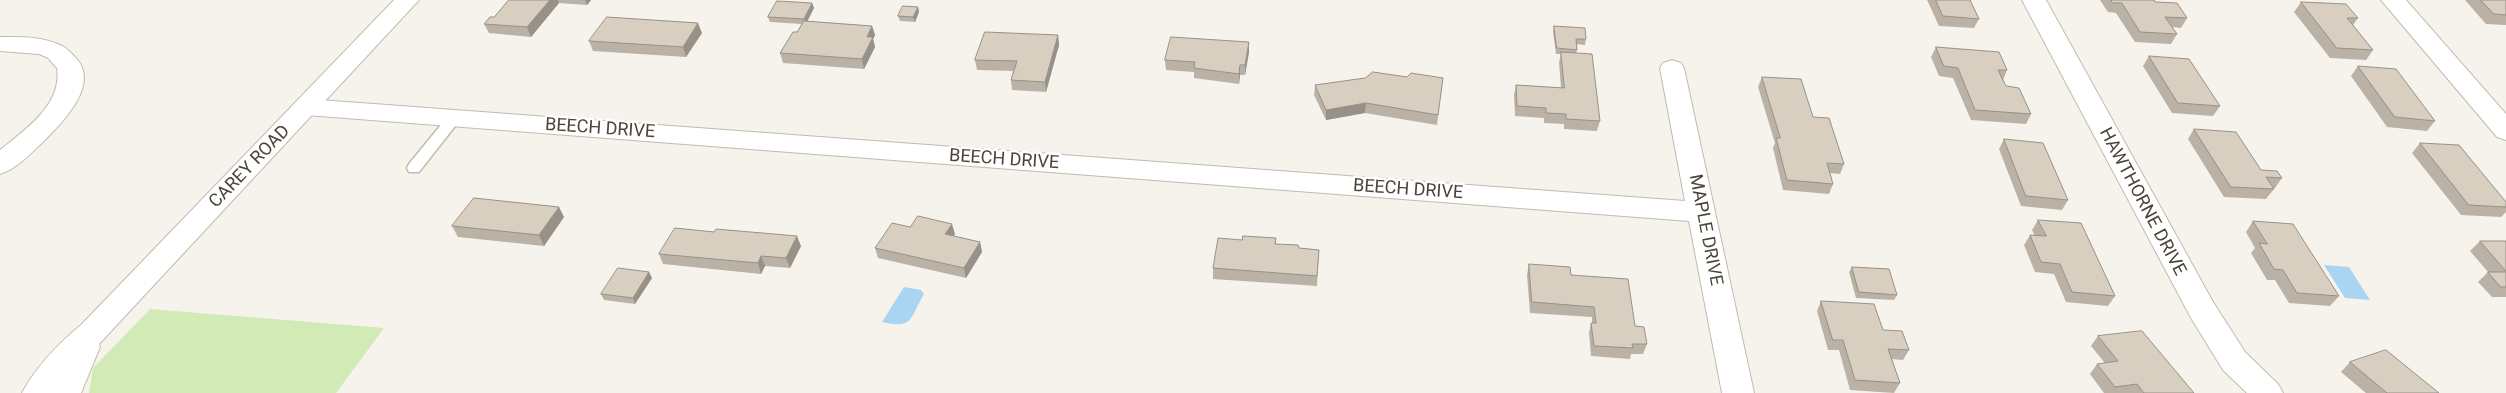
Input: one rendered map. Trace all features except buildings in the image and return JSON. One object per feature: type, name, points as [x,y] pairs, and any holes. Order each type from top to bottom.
[{"type":"street","name":"CAREY ROAD","points":[[38,393],[57,366],[93,332],[407,0]]},
{"type":"street","name":"HAWTHORNE DRIVE","points":[[2034,0],[2202,310],[2234,361],[2267,393]]},
{"type":"street","points":[[2393,0],[2506,131]]},
{"type":"street","points":[[0,44],[36,46],[57,53],[70,66],[73,81],[66,99],[51,120],[0,165]]},
{"type":"street","name":"MAPLE DRIVE","points":[[1672,68],[1738,393]]},
{"type":"street","name":"BEECH DRIVE","points":[[306,107],[1701,212]]},
{"type":"street","name":"CAREY ROAD","points":[[65,393],[93,332]]},
{"type":"lane","points":[[414,168],[454,118]]},
{"type":"green space","points":[[150,309],[384,328],[336,393],[89,393],[93,368]]},
{"type":"water","points":[[2324,265],[2349,267],[2370,300],[2345,298]]},
{"type":"water","points":[[904,287],[921,290],[924,294],[912,316],[905,323],[900,324],[882,322]]}]
